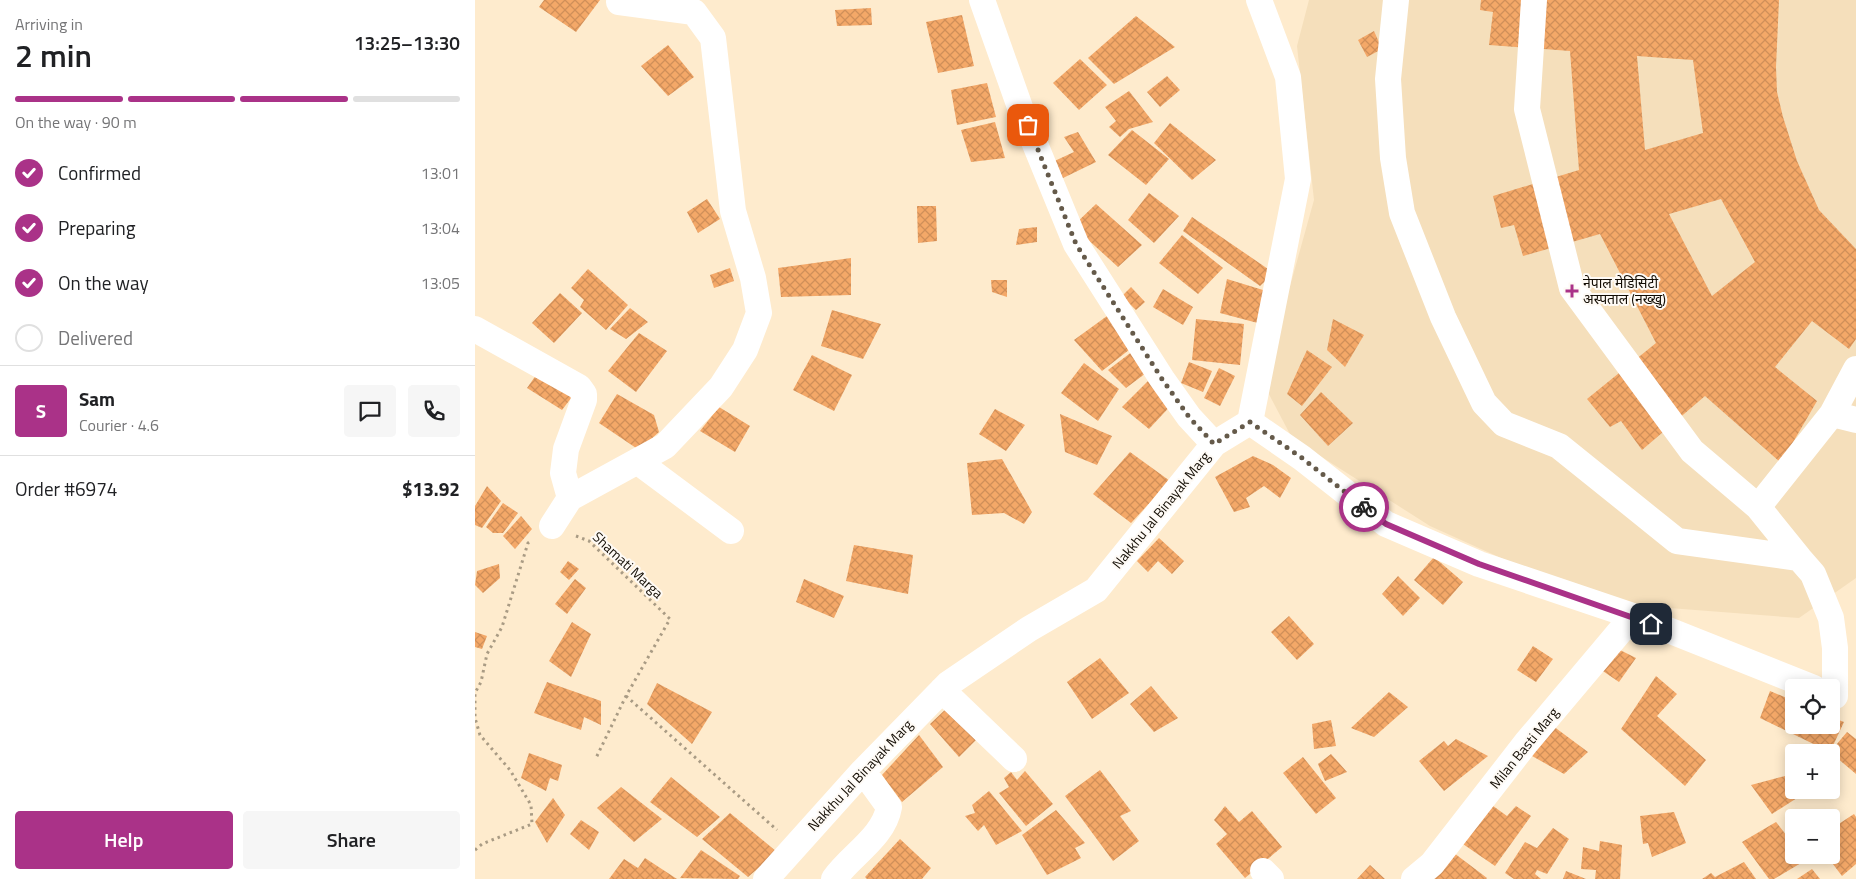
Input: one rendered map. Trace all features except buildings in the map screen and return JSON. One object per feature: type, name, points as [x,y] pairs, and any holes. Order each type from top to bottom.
[{"type":"street","points":[[982,0],[1021,110],[1076,244],[1162,379],[1189,417],[1214,444]]},
{"type":"street","points":[[1259,0],[1288,77],[1298,179],[1250,422],[1302,458],[1386,524],[1479,564],[1633,616],[1791,679]]},
{"type":"street","points":[[1396,0],[1388,78],[1393,158],[1402,213],[1443,317],[1484,403],[1504,424],[1559,446],[1677,541],[1799,558]]},
{"type":"street","points":[[1534,0],[1527,110],[1572,288],[1692,451],[1758,507],[1813,574],[1831,618],[1835,648],[1834,679]]},
{"type":"street","points":[[552,526],[570,498],[665,446],[721,387],[745,350],[759,313],[753,278],[733,211],[713,38],[694,6],[619,2]]},
{"type":"street","points":[[475,328],[579,388],[583,394],[584,400],[566,449],[563,473],[570,498]]},
{"type":"street","points":[[1758,507],[1844,417],[1856,370]]},
{"type":"street","name":"Nakkhu Jal Binayak Marg","points":[[766,879],[863,771],[942,690],[1029,629],[1096,590],[1214,444],[1250,422]]},
{"type":"street","points":[[637,461],[731,531]]},
{"type":"street","name":"Milan Basti Marg","points":[[1414,879],[1432,864],[1526,743],[1633,616]]},
{"type":"street","points":[[942,690],[1014,760]]},
{"type":"street","points":[[834,879],[881,827],[887,816],[889,807],[863,771]]},
{"type":"path","name":"Shamati Marga","points":[[552,526],[589,541],[670,619],[626,696],[596,758]]},
{"type":"path","points":[[475,850],[482,844],[532,824],[531,806],[511,770],[480,735],[475,718],[475,693],[481,682],[487,654],[501,627],[528,543],[552,526]]},
{"type":"path","points":[[626,696],[795,846]]},
{"type":"shaded area","name":"नेपाल मेडिसिटी अस्पताल (नख्खु)","points":[[1309,0],[1856,0],[1856,578],[1799,618],[1630,605],[1530,571],[1430,526],[1292,438],[1263,383],[1314,200],[1297,46]]},
{"type":"way so far","points":[[1028,125],[1076,244],[1162,379],[1189,417],[1214,444],[1250,422],[1302,458],[1364,507]]},
{"type":"place","name":"नेपाल मेडिसिटी अस्पताल (नख्खु)","points":[[1572,291]]},
{"type":"route","points":[[1364,507],[1386,524],[1479,564],[1633,616],[1651,624]]}]
